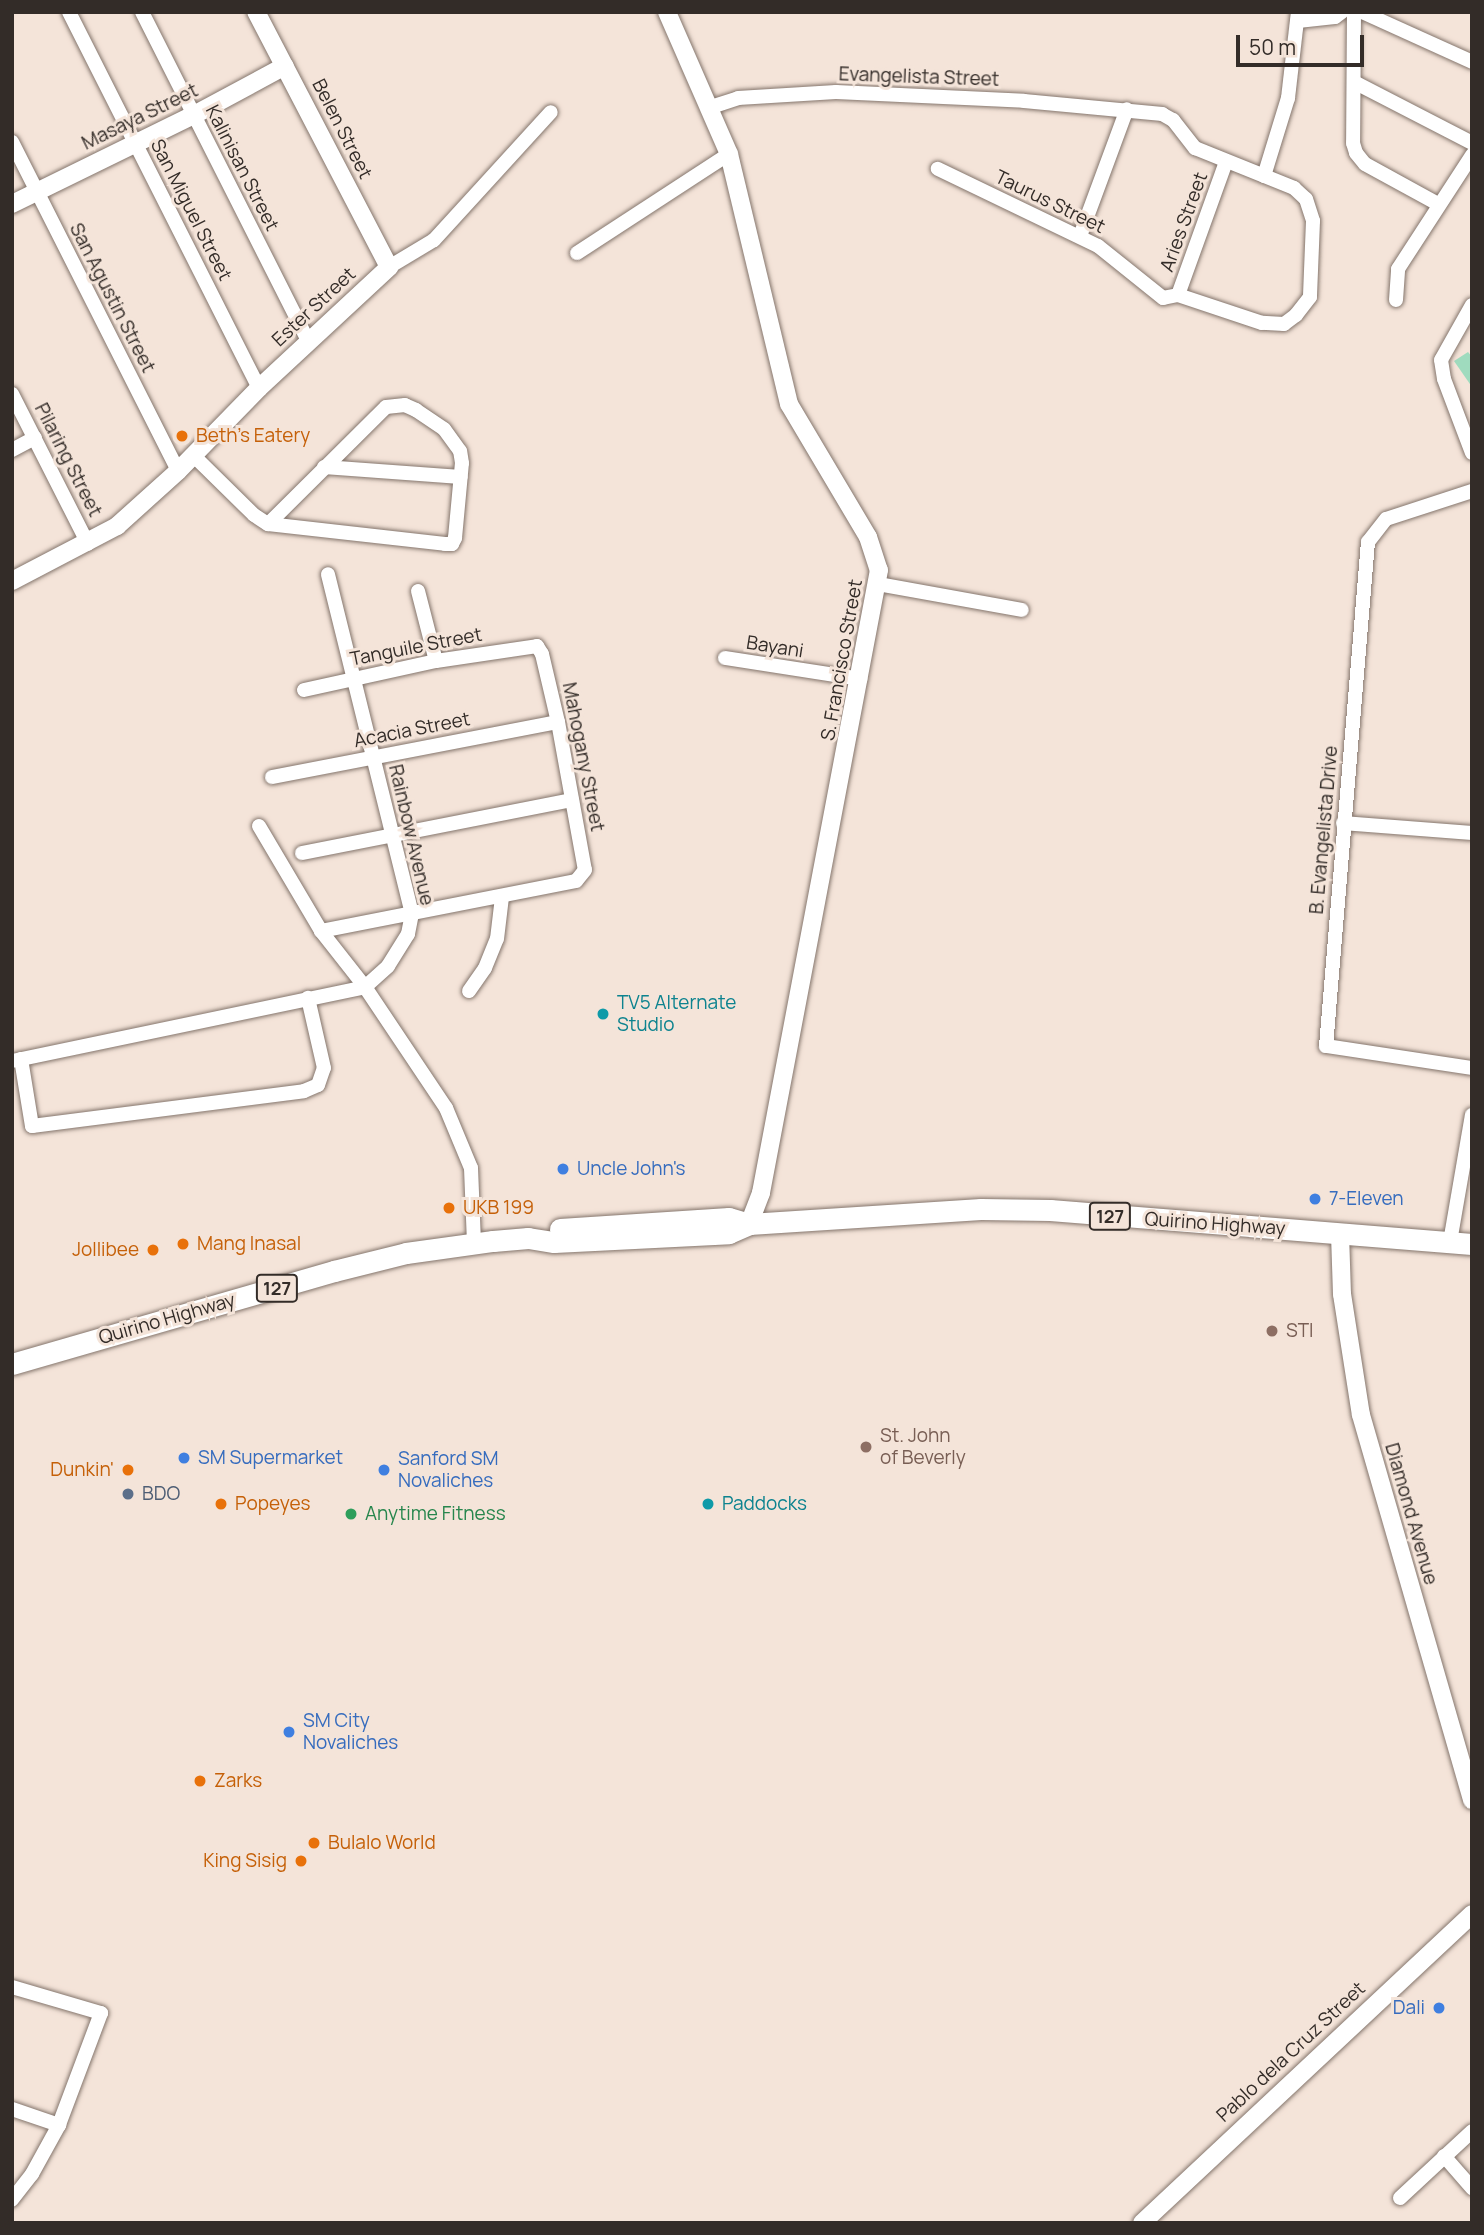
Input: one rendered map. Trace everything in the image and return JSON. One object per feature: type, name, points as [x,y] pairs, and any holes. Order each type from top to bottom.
[{"type":"main road","name":"Quirino Highway","points":[[12,1364],[334,1271],[406,1253],[528,1238],[553,1229],[729,1218],[749,1224],[981,1209],[1050,1210],[1472,1244]]},
{"type":"street","name":"San Miguel Street","points":[[69,12],[259,388]]},
{"type":"street","name":"Kalinisan Street","points":[[142,12],[308,341]]},
{"type":"street","name":"Belen Street","points":[[256,12],[389,267]]},
{"type":"street","name":"S. Francisco Street","points":[[667,12],[711,107],[729,154],[789,404],[876,553],[878,584],[761,1193],[749,1224]]},
{"type":"street","points":[[1264,176],[1288,99],[1298,17],[1335,18],[1342,12]]},
{"type":"street","points":[[1354,12],[1353,144],[1359,158],[1438,204]]},
{"type":"street","points":[[1362,12],[1472,62]]},
{"type":"street","name":"Masaya Street","points":[[12,204],[194,115],[285,66]]},
{"type":"street","points":[[1354,82],[1472,143]]},
{"type":"street","name":"Evangelista Street","points":[[711,107],[738,97],[836,92],[1127,109],[1168,117],[1195,148],[1298,191],[1307,198]]},
{"type":"street","points":[[1080,236],[1127,109]]},
{"type":"street","name":"Ester Street","points":[[12,581],[105,534],[178,471],[259,388],[389,267],[434,240],[551,112]]},
{"type":"street","name":"San Agustin Street","points":[[12,142],[178,471]]},
{"type":"street","points":[[577,253],[729,154]]},
{"type":"street","points":[[1396,300],[1398,268],[1472,155]]},
{"type":"street","name":"Aries Street","points":[[1178,295],[1226,162]]},
{"type":"street","name":"Taurus Street","points":[[938,169],[1080,236],[1112,255],[1158,296],[1163,298],[1178,295],[1262,323],[1284,324],[1310,297],[1313,221],[1307,198]]},
{"type":"street","points":[[1472,306],[1441,360],[1444,379],[1472,453]]},
{"type":"street","name":"Pilaring Street","points":[[12,394],[89,544]]},
{"type":"street","points":[[194,456],[254,515],[268,524],[452,544],[456,538],[461,477],[460,451],[453,439],[416,411],[395,404],[376,414],[268,524]]},
{"type":"street","points":[[12,450],[35,438]]},
{"type":"street","points":[[324,467],[461,477]]},
{"type":"street","name":"B. Evangelista Drive","points":[[1472,491],[1425,504],[1386,519],[1368,542],[1326,1045],[1472,1069]]},
{"type":"street","name":"Rainbow Avenue","points":[[328,574],[412,914],[408,934],[388,966],[365,987]]},
{"type":"street","points":[[878,584],[1022,610]]},
{"type":"street","points":[[418,590],[436,661]]},
{"type":"street","name":"Tanguile Street","points":[[304,690],[436,661],[537,646]]},
{"type":"street","name":"Mahogany Street","points":[[502,897],[576,881],[583,876],[585,870],[558,722],[542,654],[537,646]]},
{"type":"street","name":"Bayani","points":[[724,658],[860,679]]},
{"type":"street","name":"Acacia Street","points":[[272,777],[558,722]]},
{"type":"street","points":[[302,853],[572,800]]},
{"type":"street","points":[[1343,823],[1472,834]]},
{"type":"street","points":[[259,826],[321,931],[365,987],[446,1108],[467,1152],[471,1168],[474,1243]]},
{"type":"street","points":[[321,931],[502,897],[497,939],[485,968],[470,991]]},
{"type":"street","points":[[308,998],[324,1068],[318,1085],[304,1091],[32,1126],[16,1060],[308,998],[365,987]]},
{"type":"street","points":[[1450,1242],[1472,1115]]},
{"type":"street","name":"Diamond Avenue","points":[[1340,1234],[1344,1307],[1361,1415],[1472,1800]]},
{"type":"street","name":"Pablo dela Cruz Street","points":[[1142,2223],[1472,1914]]},
{"type":"street","points":[[12,1987],[101,2013],[59,2125],[32,2174],[12,2200]]},
{"type":"street","points":[[12,2109],[59,2125]]},
{"type":"street","points":[[1400,2198],[1472,2131]]},
{"type":"street","points":[[1444,2156],[1472,2188]]},
{"type":"green space","points":[[1468,352],[1472,357],[1472,387],[1454,361]]},
{"type":"place","name":"Beth's Eatery","points":[[182,436]]},
{"type":"place","name":"TV5 Alternate Studio","points":[[603,1014]]},
{"type":"place","name":"Uncle John's","points":[[563,1169]]},
{"type":"place","name":"7-Eleven","points":[[1315,1199]]},
{"type":"place","name":"UKB 199","points":[[449,1208]]},
{"type":"place","name":"Mang Inasal","points":[[183,1244]]},
{"type":"place","name":"Jollibee","points":[[153,1250]]},
{"type":"place","name":"STI","points":[[1272,1331]]},
{"type":"place","name":"St. John of Beverly","points":[[866,1447]]},
{"type":"place","name":"SM Supermarket","points":[[184,1458]]},
{"type":"place","name":"Dunkin'","points":[[128,1470]]},
{"type":"place","name":"Sanford SM Novaliches","points":[[384,1470]]},
{"type":"place","name":"BDO","points":[[128,1494]]},
{"type":"place","name":"Popeyes","points":[[221,1504]]},
{"type":"place","name":"Paddocks","points":[[708,1504]]},
{"type":"place","name":"Anytime Fitness","points":[[351,1514]]},
{"type":"place","name":"SM City Novaliches","points":[[289,1732]]},
{"type":"place","name":"Zarks","points":[[200,1781]]},
{"type":"place","name":"Bulalo World","points":[[314,1843]]},
{"type":"place","name":"King Sisig","points":[[301,1861]]},
{"type":"place","name":"Dali","points":[[1439,2008]]}]
